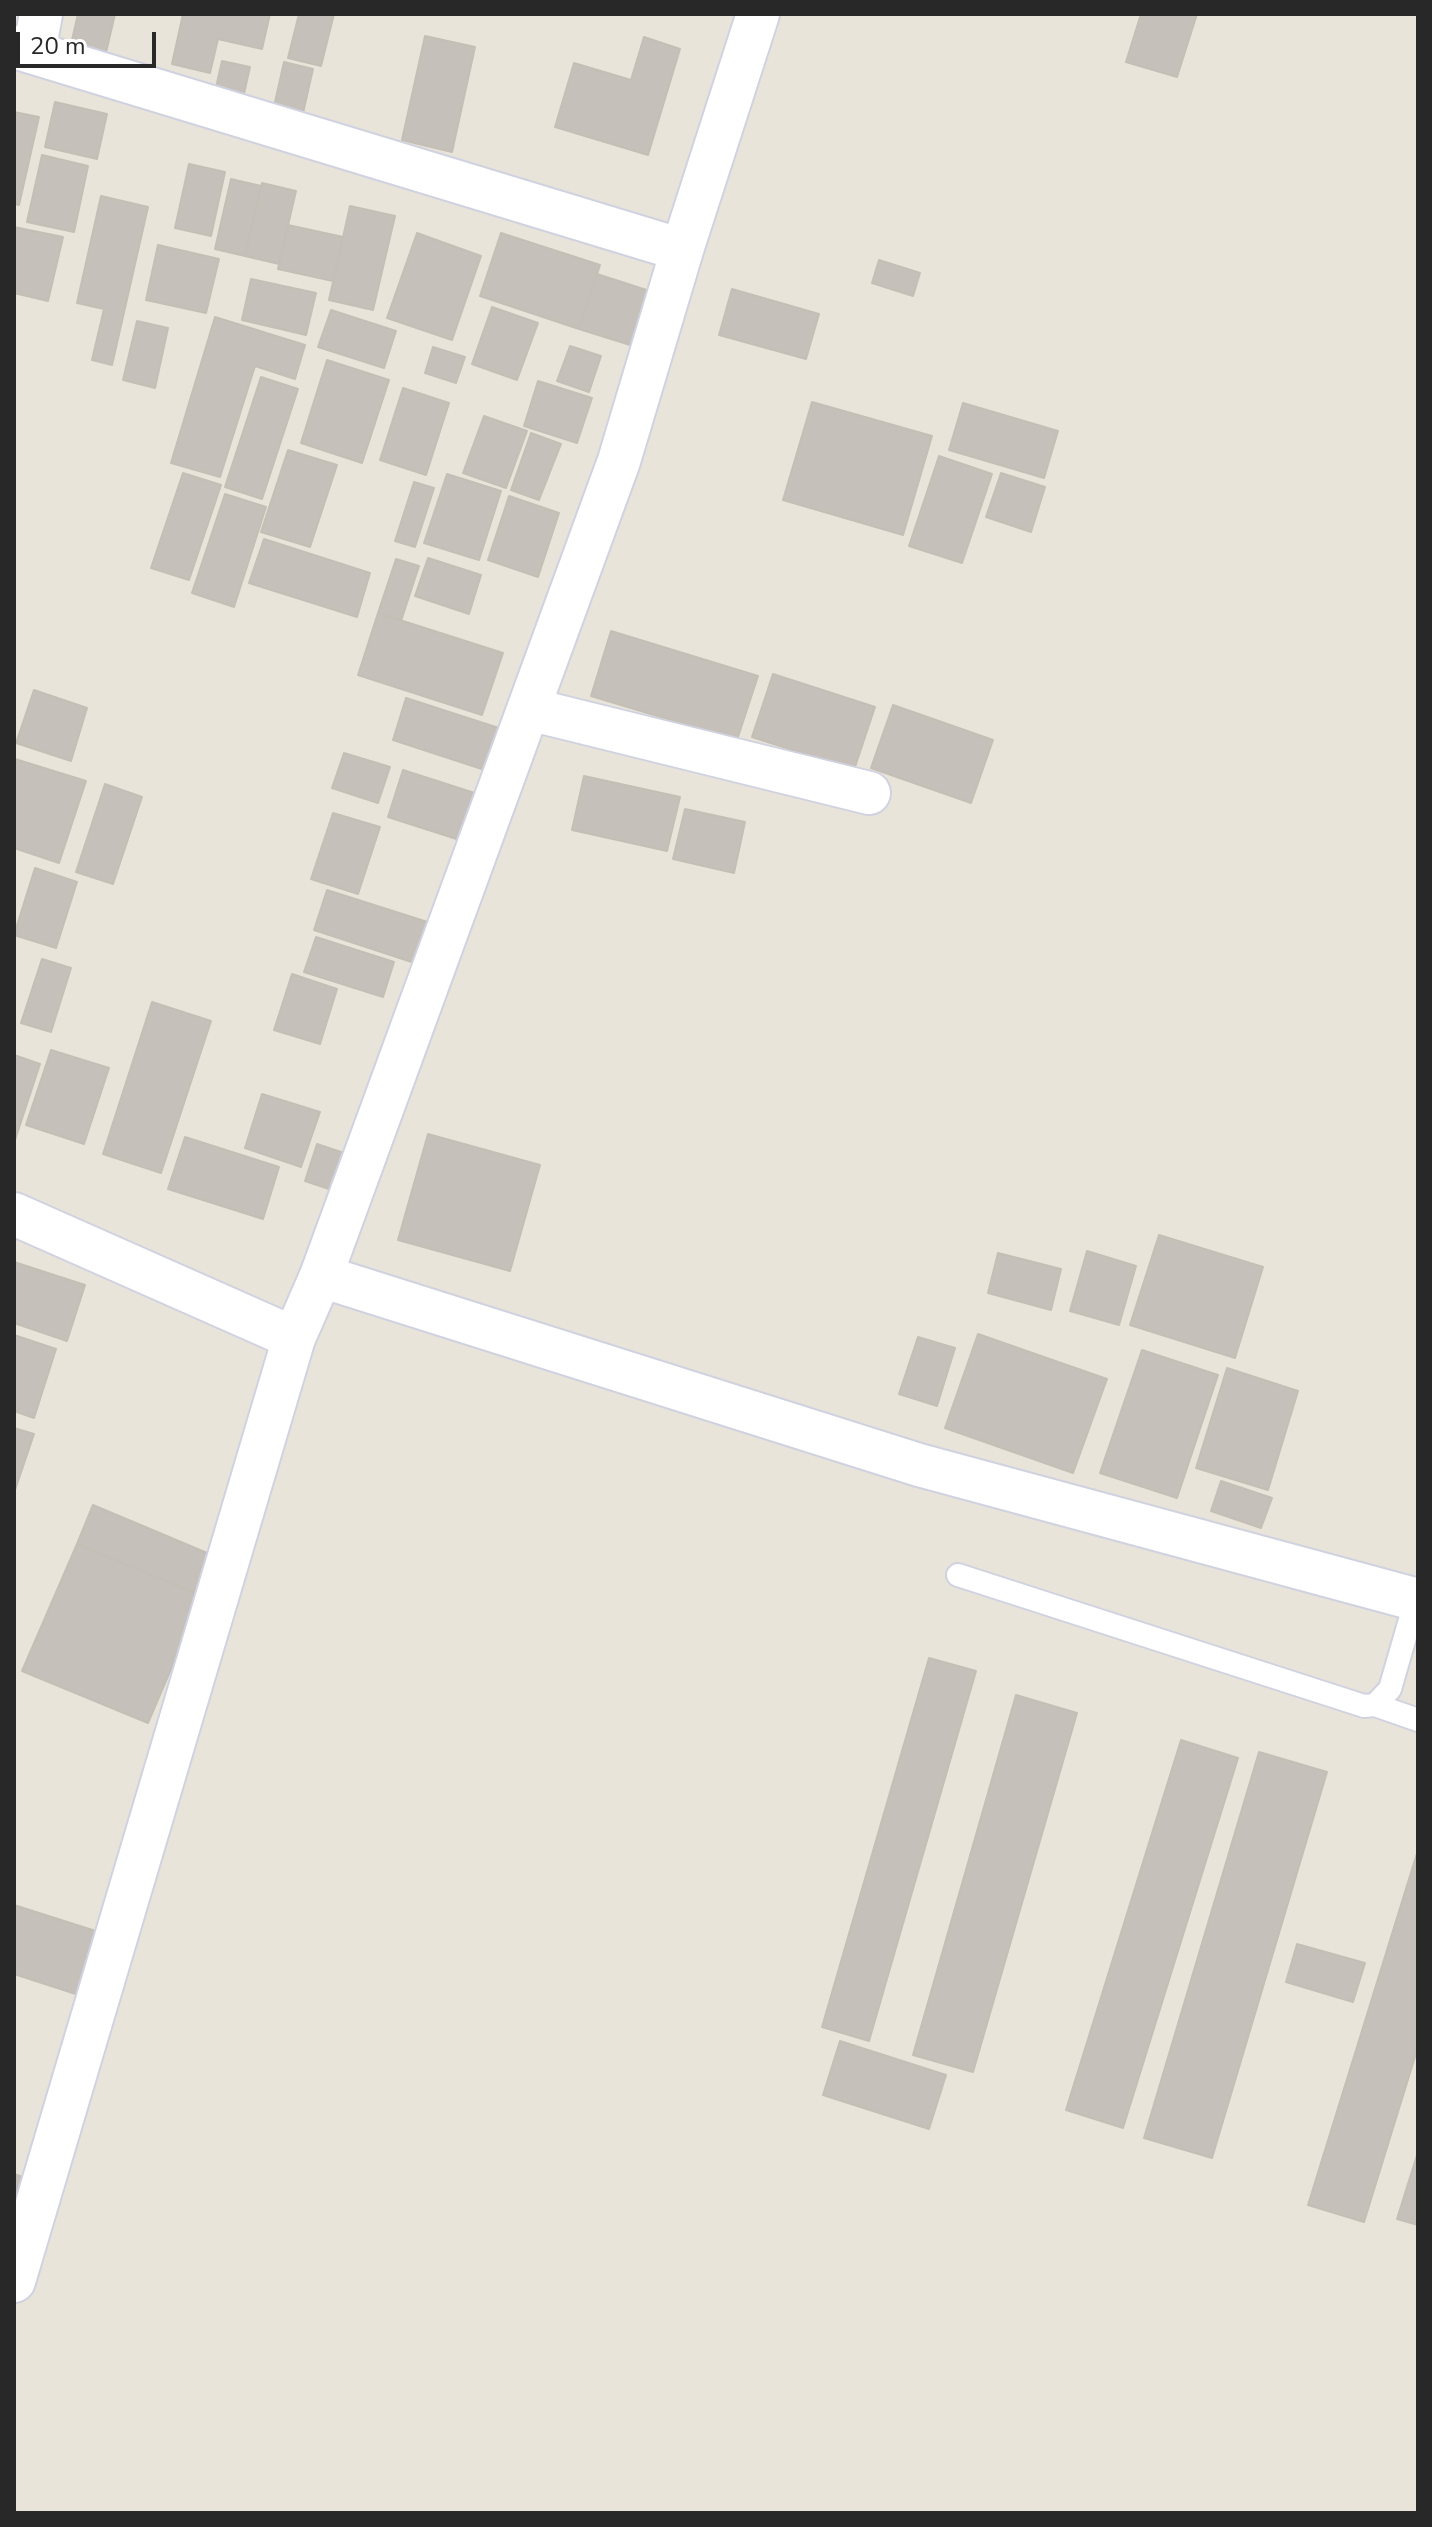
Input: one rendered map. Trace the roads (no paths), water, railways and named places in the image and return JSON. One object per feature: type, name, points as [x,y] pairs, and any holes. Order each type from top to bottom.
[{"type":"street","points":[[14,2281],[294,1338],[321,1276],[619,461],[682,250],[758,14]]},
{"type":"street","points":[[30,38],[682,250]]},
{"type":"street","points":[[529,709],[869,793]]},
{"type":"street","points":[[14,1214],[294,1338]]},
{"type":"street","points":[[321,1276],[919,1465],[1417,1599]]},
{"type":"lane","points":[[958,1575],[1353,1704],[1375,1705],[1418,1720]]},
{"type":"lane","points":[[1375,1705],[1390,1689],[1417,1599]]}]
